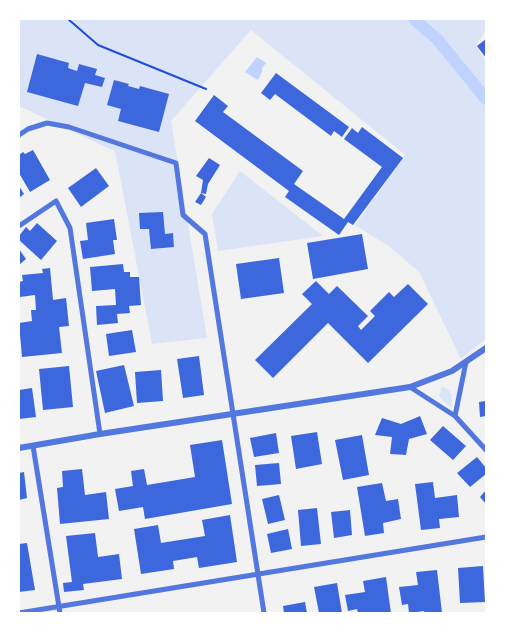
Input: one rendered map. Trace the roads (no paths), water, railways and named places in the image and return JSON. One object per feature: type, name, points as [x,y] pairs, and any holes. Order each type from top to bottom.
[{"type":"street","points":[[19,135],[28,129],[46,123],[54,124],[69,127],[176,163],[183,215],[205,234],[264,613]]},
{"type":"street","points":[[19,226],[56,201],[70,228],[100,434]]},
{"type":"street","points":[[19,448],[410,387],[452,371],[486,348]]},
{"type":"street","points":[[455,416],[466,362]]},
{"type":"street","points":[[410,387],[455,416],[486,450]]},
{"type":"street","points":[[33,446],[60,613]]},
{"type":"street","points":[[19,613],[486,538]]},
{"type":"water","points":[[257,57],[266,63],[258,80],[245,72]]},
{"type":"waterway","points":[[414,19],[437,39],[486,99]]}]
